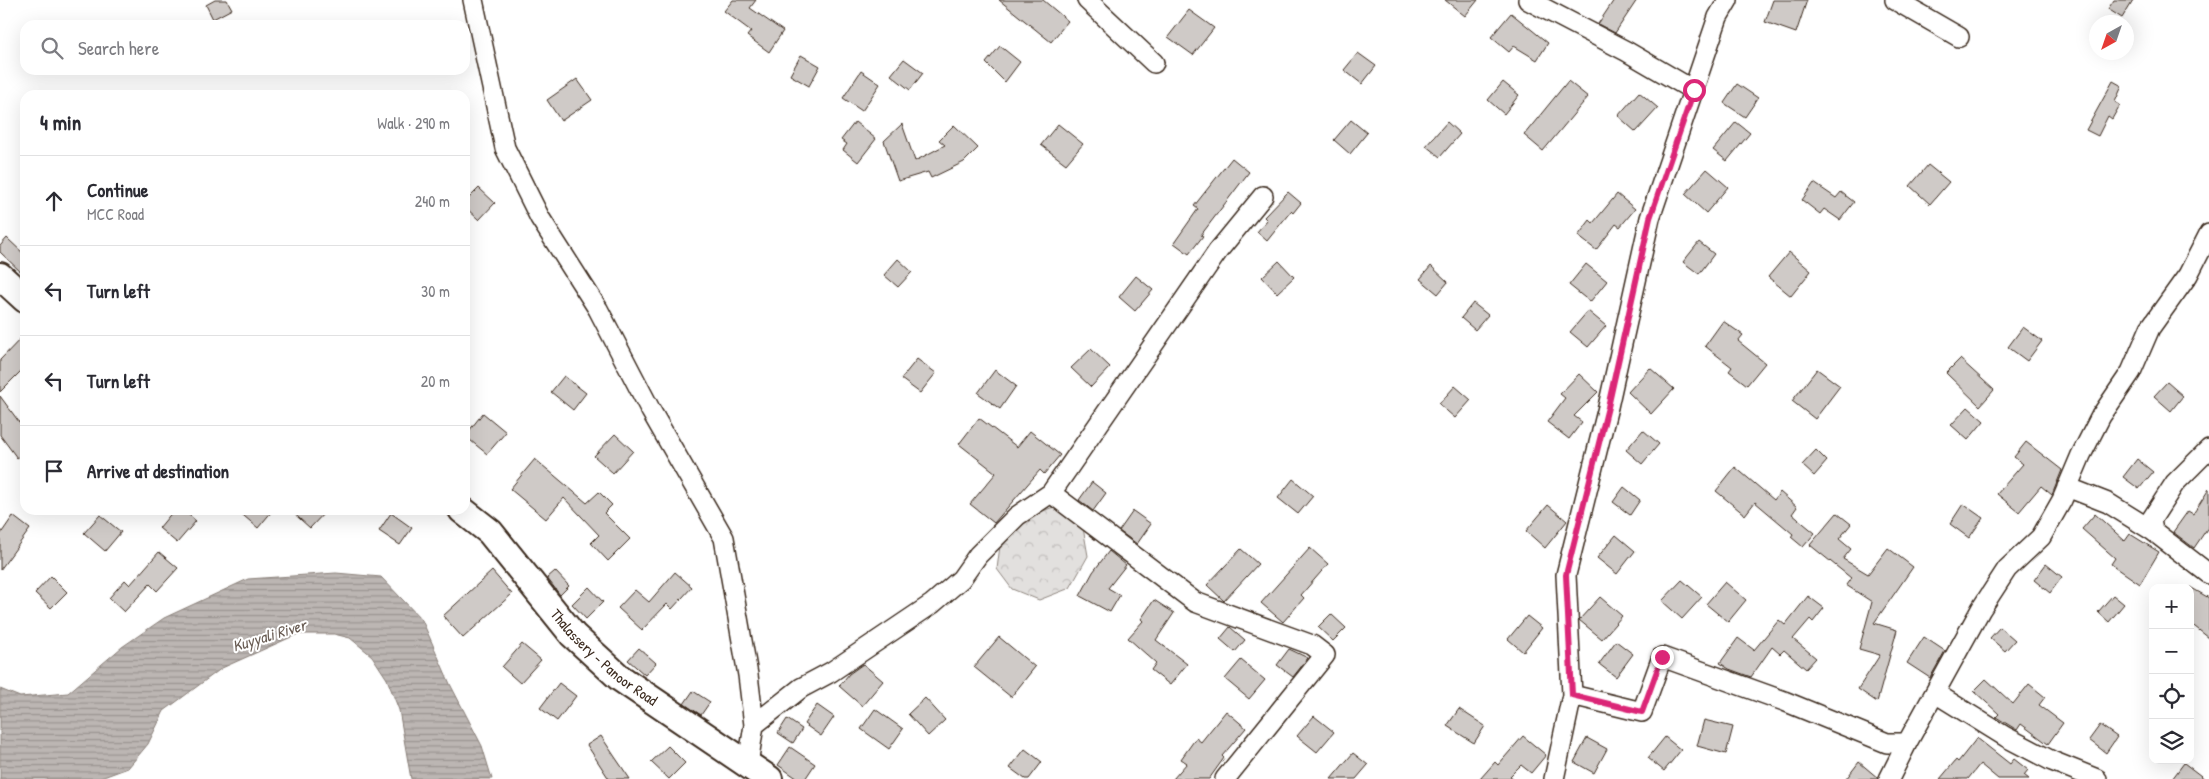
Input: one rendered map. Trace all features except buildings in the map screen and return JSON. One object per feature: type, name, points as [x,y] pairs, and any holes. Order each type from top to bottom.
[{"type":"main road","points":[[0,276],[20,294]]},
{"type":"main road","name":"Thalassery - Panoor Road","points":[[468,515],[490,532],[573,635],[620,678],[758,772]]},
{"type":"street","points":[[473,0],[505,148],[540,218],[598,310],[651,411],[724,538],[748,675],[758,772]]},
{"type":"street","points":[[1087,0],[1154,63]]},
{"type":"street","points":[[1528,0],[1626,51],[1694,90]]},
{"type":"street","points":[[1554,779],[1572,695],[1566,575],[1608,407],[1650,218],[1718,17],[1728,0]]},
{"type":"street","points":[[1895,0],[1958,37]]},
{"type":"street","points":[[754,725],[801,688],[831,672],[932,604],[961,579],[978,555],[1017,516],[1051,493],[1218,251],[1263,196]]},
{"type":"street","points":[[1889,779],[1981,609],[2008,569],[2041,537],[2101,416],[2131,372],[2150,328],[2188,275],[2207,242]]},
{"type":"street","points":[[2153,531],[2151,520],[2176,483],[2209,449]]},
{"type":"street","points":[[2067,487],[2108,503],[2153,531],[2209,574]]},
{"type":"street","points":[[1051,493],[1195,602],[1312,645],[1325,655],[1225,779]]},
{"type":"street","points":[[1572,695],[1642,712],[1662,657],[1784,701],[1887,743],[1907,743]]},
{"type":"street","points":[[1935,693],[2006,738],[2052,761],[2097,779]]},
{"type":"green space","points":[[1056,506],[1082,522],[1088,556],[1070,588],[1039,600],[1012,589],[997,569],[1001,538],[1027,517]]},
{"type":"water","name":"Kuyyali River","points":[[336,573],[381,577],[422,620],[450,684],[482,746],[492,779],[411,779],[399,710],[387,679],[372,656],[350,638],[334,634],[298,634],[222,668],[164,711],[148,744],[128,768],[98,779],[0,779],[0,689],[20,697],[68,693],[122,647],[164,618],[248,579]]},
{"type":"route","points":[[1662,657],[1642,712],[1572,695],[1566,575],[1608,407],[1650,218],[1694,90]]}]
